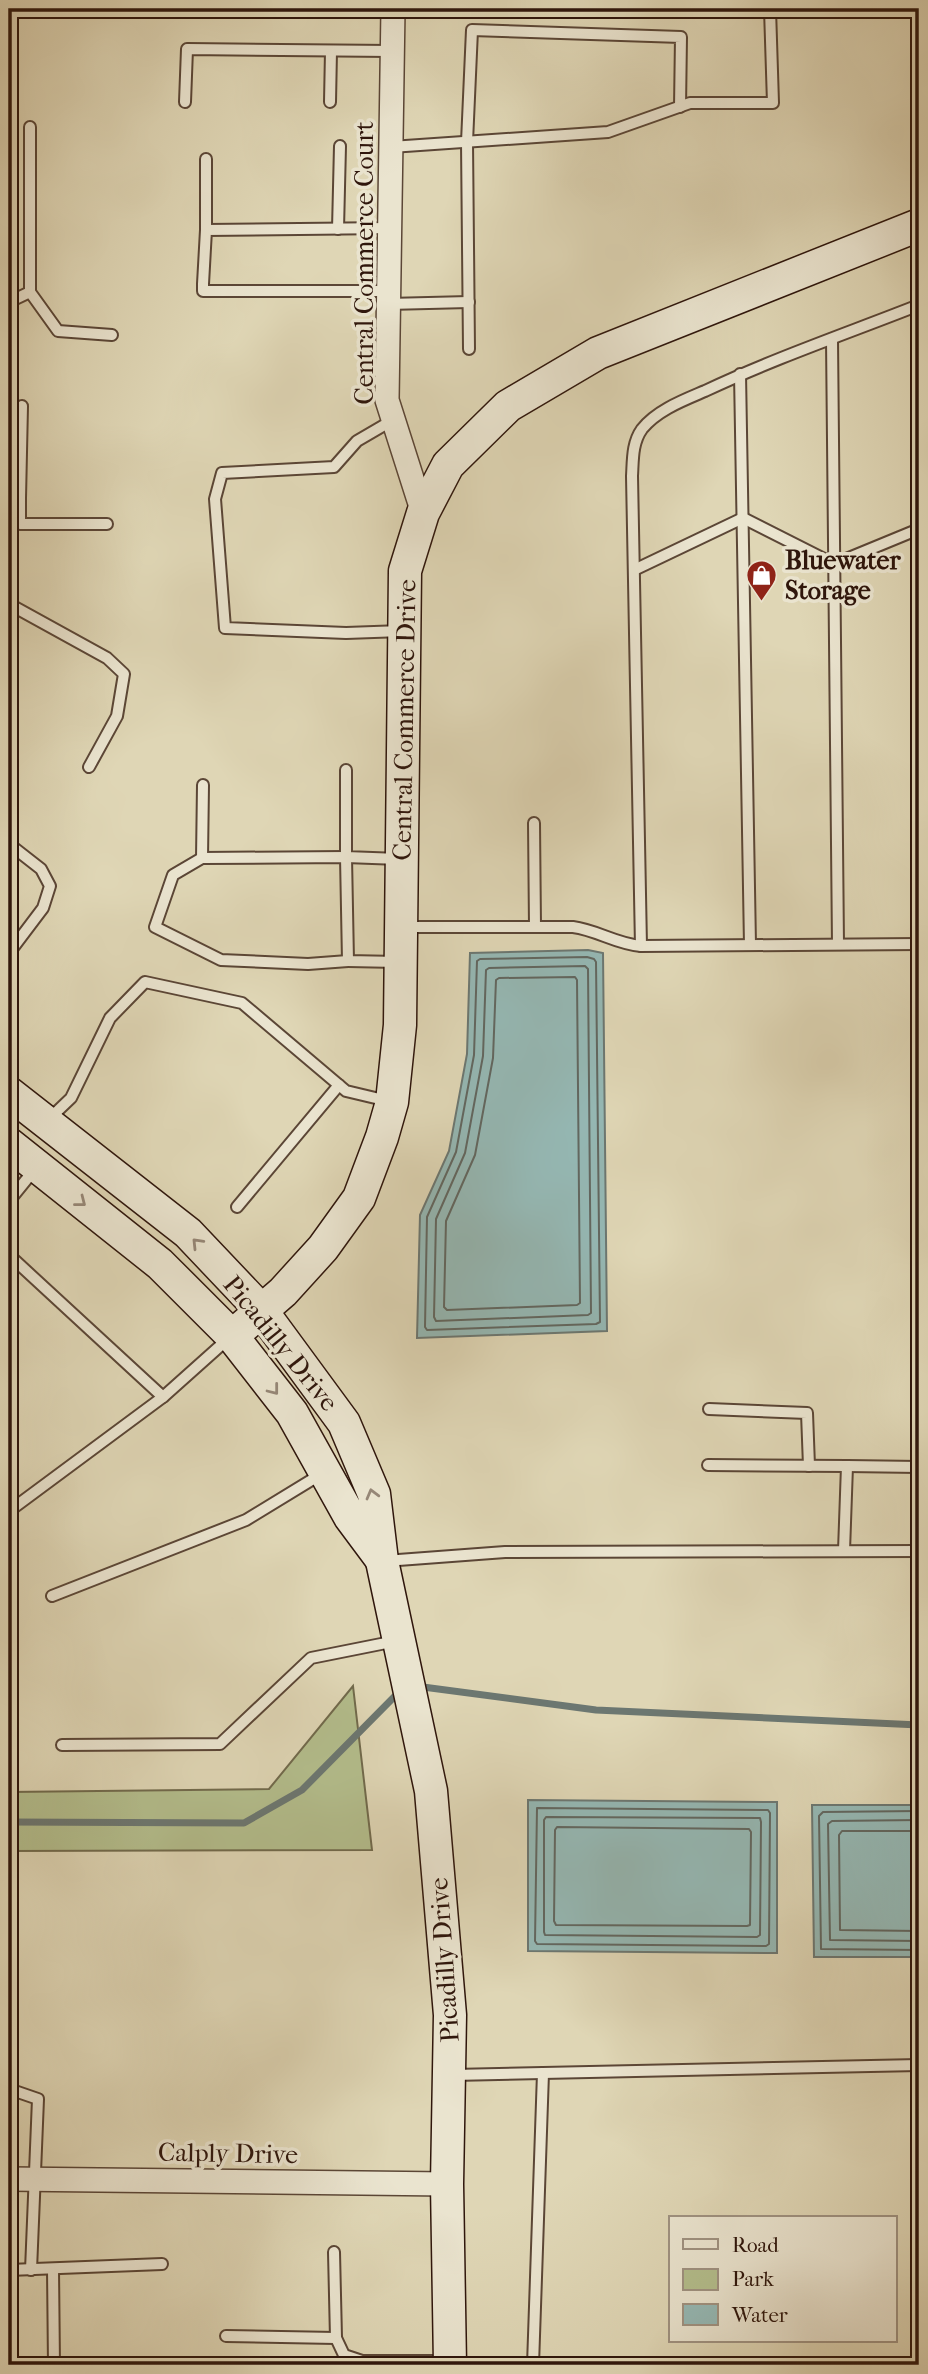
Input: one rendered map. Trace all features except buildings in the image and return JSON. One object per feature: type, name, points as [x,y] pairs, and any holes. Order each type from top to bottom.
[{"type":"street","name":"Central Commerce Court","points":[[393,9],[387,400],[422,513]]},
{"type":"street","name":"Central Commerce Drive","points":[[232,1336],[283,1292],[323,1248],[359,1198],[382,1137],[392,1101],[400,1025],[405,571],[422,513],[448,465],[508,406],[598,353],[919,225]]},
{"type":"street","name":"Picadilly Drive","points":[[9,1093],[188,1233],[261,1310],[344,1423],[374,1494],[382,1561],[431,1791],[450,2015],[447,2184],[450,2363]]},
{"type":"street","name":"Picadilly Drive","points":[[9,1144],[160,1264],[232,1336],[292,1413],[350,1517],[382,1561]]},
{"type":"street","name":"Calply Drive","points":[[9,2179],[447,2184]]},
{"type":"lane","points":[[391,147],[608,132],[690,103],[772,103],[770,9]]},
{"type":"lane","points":[[469,348],[467,142],[472,30],[681,37],[680,107]]},
{"type":"lane","points":[[186,102],[187,49],[392,51]]},
{"type":"lane","points":[[330,103],[331,51]]},
{"type":"lane","points":[[30,127],[30,292],[58,331],[112,335]]},
{"type":"lane","points":[[338,229],[340,146]]},
{"type":"lane","points":[[206,159],[203,291],[469,302]]},
{"type":"lane","points":[[205,230],[390,228]]},
{"type":"lane","points":[[9,302],[30,292]]},
{"type":"lane","points":[[641,946],[632,476],[636,439],[655,417],[740,374],[919,305]]},
{"type":"lane","points":[[832,339],[838,944]]},
{"type":"lane","points":[[740,374],[750,945]]},
{"type":"lane","points":[[22,406],[14,499],[20,524],[107,524]]},
{"type":"lane","points":[[393,420],[357,441],[334,467],[222,473],[215,499],[225,628],[346,633],[405,631]]},
{"type":"lane","points":[[743,519],[834,564],[919,529]]},
{"type":"lane","points":[[634,570],[743,519]]},
{"type":"lane","points":[[9,604],[107,658],[124,674],[117,716],[89,767]]},
{"type":"lane","points":[[346,770],[348,961]]},
{"type":"lane","points":[[202,858],[203,785]]},
{"type":"lane","points":[[534,823],[535,927]]},
{"type":"lane","points":[[9,844],[41,869],[50,886],[43,908],[9,954]]},
{"type":"lane","points":[[401,962],[348,961],[307,964],[221,960],[155,927],[173,875],[202,858],[402,859]]},
{"type":"lane","points":[[401,927],[582,928],[620,944],[641,946],[919,944]]},
{"type":"lane","points":[[46,1122],[71,1098],[110,1018],[145,982],[242,1003],[346,1091],[392,1101]]},
{"type":"lane","points":[[237,1207],[339,1085]]},
{"type":"lane","points":[[9,1201],[37,1167]]},
{"type":"lane","points":[[9,1255],[163,1397]]},
{"type":"lane","points":[[9,1505],[12,1508],[163,1397],[232,1336]]},
{"type":"lane","points":[[709,1409],[807,1413],[809,1466]]},
{"type":"lane","points":[[708,1465],[919,1467]]},
{"type":"lane","points":[[844,1551],[847,1466]]},
{"type":"lane","points":[[52,1596],[246,1520],[326,1472]]},
{"type":"lane","points":[[382,1561],[505,1552],[919,1551]]},
{"type":"lane","points":[[62,1745],[220,1744],[311,1658],[399,1641]]},
{"type":"lane","points":[[450,2075],[919,2065]]},
{"type":"lane","points":[[533,2365],[543,2073]]},
{"type":"lane","points":[[9,2089],[38,2099],[31,2270]]},
{"type":"lane","points":[[334,2252],[336,2338],[343,2360],[450,2363]]},
{"type":"lane","points":[[9,2270],[162,2264]]},
{"type":"lane","points":[[53,2269],[54,2365]]},
{"type":"lane","points":[[226,2336],[336,2338]]},
{"type":"green space","points":[[353,1686],[372,1850],[9,1851],[9,1792],[269,1789]]},
{"type":"water","points":[[588,950],[603,953],[607,1331],[417,1338],[420,1215],[449,1151],[467,1054],[470,953]]},
{"type":"water","points":[[528,1800],[777,1802],[777,1953],[528,1951]]},
{"type":"water","points":[[812,1805],[919,1805],[919,1957],[814,1957]]},
{"type":"waterway","points":[[423,1687],[596,1710],[919,1725]]},
{"type":"waterway","points":[[9,1822],[244,1823],[302,1790],[395,1696]]},
{"type":"place","name":"Bluewater Storage","points":[[762,602]]}]
